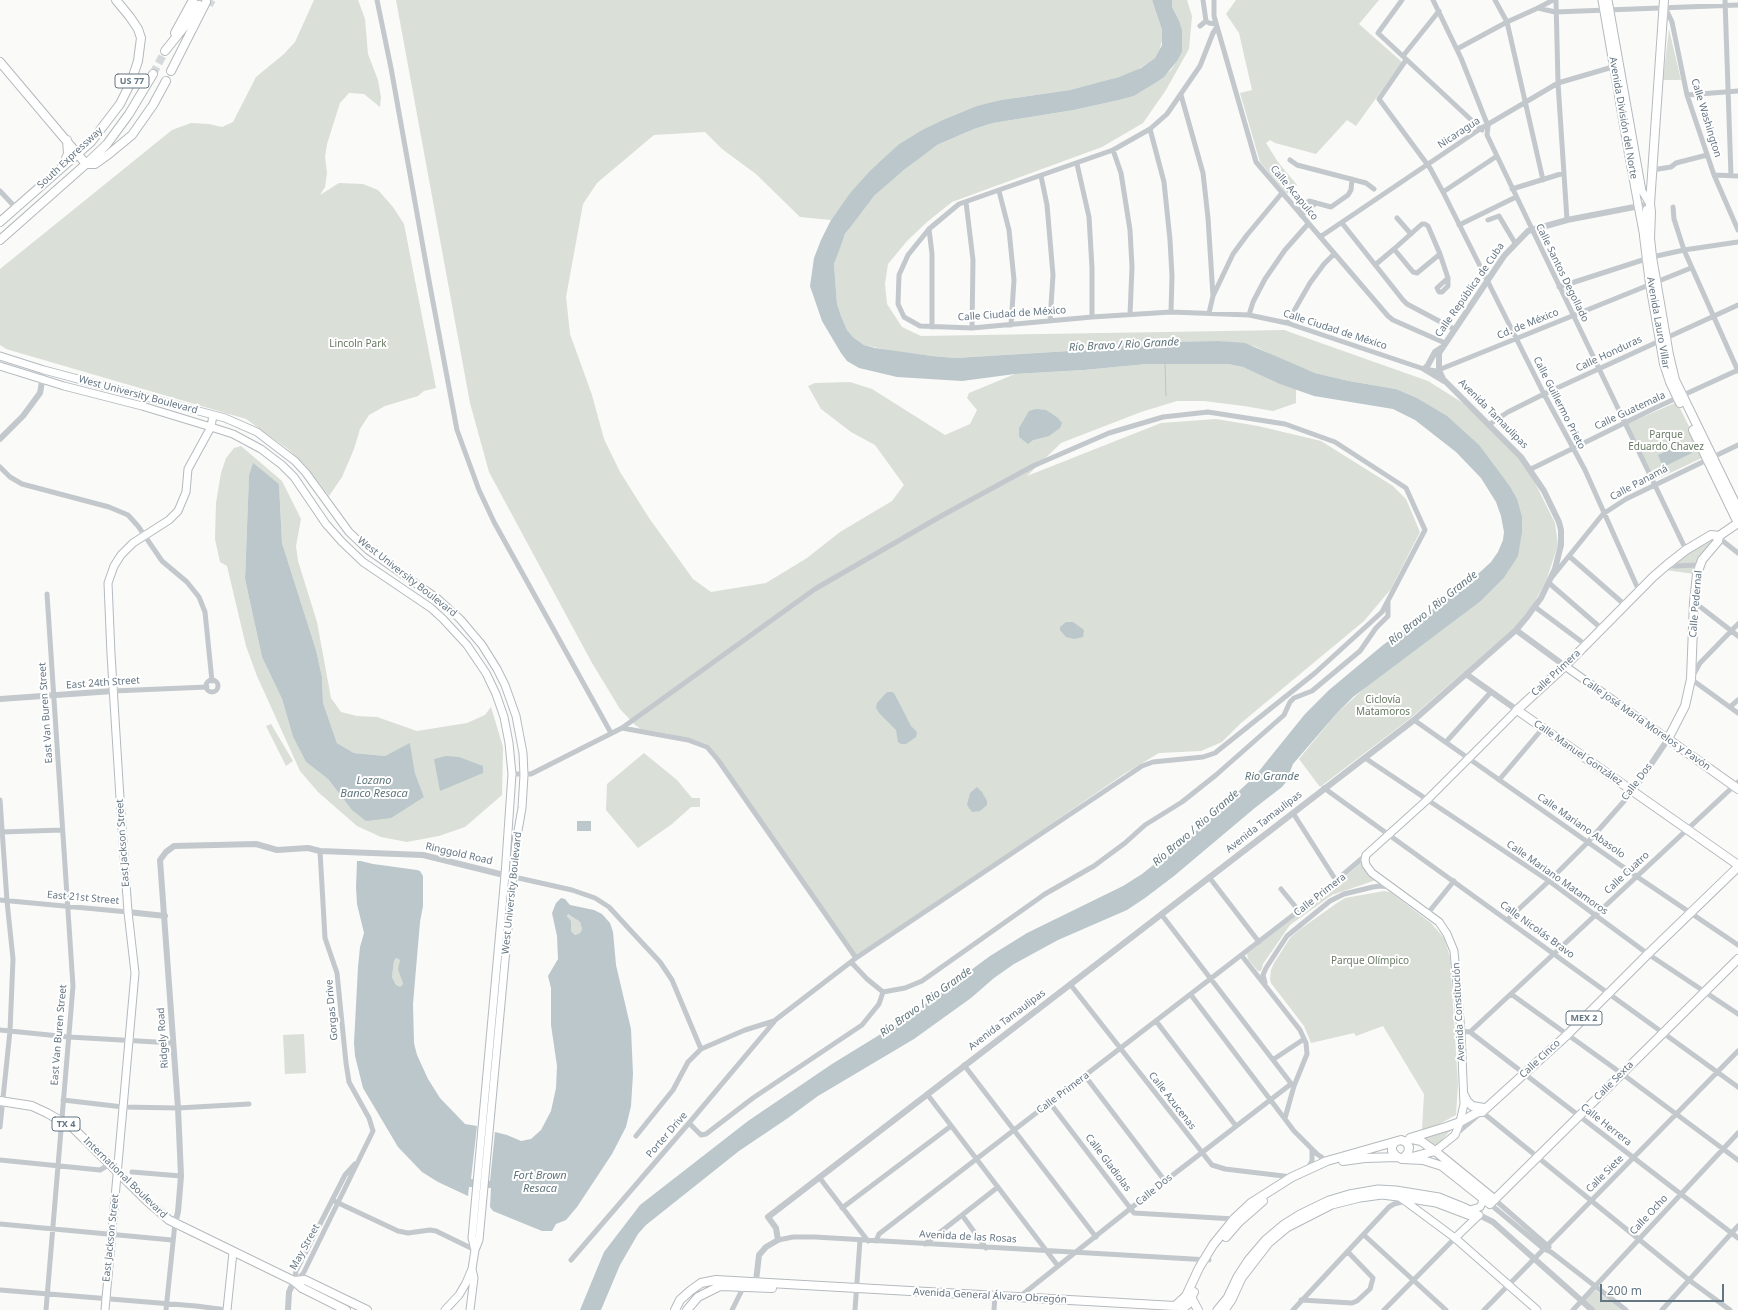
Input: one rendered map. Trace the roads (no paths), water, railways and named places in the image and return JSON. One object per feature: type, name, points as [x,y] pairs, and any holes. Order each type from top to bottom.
[{"type":"main road","name":"South Expressway","points":[[0,222],[78,153],[103,128],[120,104],[131,82],[138,62],[141,38],[138,29],[116,0]]},
{"type":"main road","points":[[165,51],[169,37],[189,0]]},
{"type":"main road","points":[[165,51],[193,0]]},
{"type":"main road","points":[[165,51],[197,0]]},
{"type":"main road","name":"Avenida División del Norte","points":[[1602,0],[1607,9]]},
{"type":"main road","name":"Avenida División del Norte","points":[[1608,0],[1607,9],[1644,236]]},
{"type":"main road","points":[[165,51],[206,2]]},
{"type":"main road","points":[[171,71],[188,36],[196,28],[206,2]]},
{"type":"main road","name":"Avenida Lauro Villar","points":[[1649,258],[1652,212],[1650,204],[1652,170],[1659,56],[1664,4]]},
{"type":"main road","points":[[188,36],[189,21]]},
{"type":"main road","points":[[0,62],[86,164],[94,164],[132,135],[154,105],[166,81]]},
{"type":"main road","name":"South Expressway","points":[[0,240],[86,164],[115,135],[148,85],[153,74]]},
{"type":"main road","points":[[58,171],[68,154],[66,139]]},
{"type":"main road","name":"Avenida División del Norte","points":[[1631,150],[1642,191],[1650,204]]},
{"type":"main road","name":"Avenida Lauro Villar","points":[[1650,204],[1646,212],[1644,236],[1663,338],[1668,376],[1738,509]]},
{"type":"main road","name":"West University Boulevard","points":[[0,356],[44,370],[213,415],[244,425],[272,442],[295,461],[306,473],[349,532],[368,550],[438,599],[460,619],[482,645],[498,669],[512,702],[520,731],[524,775],[522,808],[516,842],[514,877],[481,1175]]},
{"type":"main road","name":"West University Boulevard","points":[[0,366],[211,427],[249,442],[272,457],[294,477],[330,528],[363,562],[431,608],[454,630],[475,656],[490,681],[502,712],[509,743],[512,774],[481,1175],[479,1240],[475,1250],[472,1269],[459,1295],[444,1310]]},
{"type":"main road","name":"East Jackson Street","points":[[104,1310],[124,1107],[134,973],[128,912],[113,691],[108,594],[109,578],[121,555],[133,543],[169,520],[178,511],[186,492],[188,469],[211,427],[213,415]]},
{"type":"main road","name":"Avenida Lauro Villar","points":[[1710,458],[1738,523]]},
{"type":"main road","points":[[308,497],[318,490]]},
{"type":"main road","name":"Calle Primera","points":[[1366,856],[1427,800],[1517,710],[1565,666],[1639,591],[1668,564],[1686,550],[1711,535],[1719,536],[1738,523]]},
{"type":"main road","name":"Calle Pedernal","points":[[1691,679],[1694,602],[1699,565],[1718,541],[1719,536]]},
{"type":"main road","name":"Calle José María Morelos y Pavón","points":[[1565,666],[1668,740],[1737,786]]},
{"type":"main road","name":"Calle Dos","points":[[1668,740],[1685,706],[1691,679]]},
{"type":"main road","name":"Calle Manuel González","points":[[1517,710],[1687,828],[1738,866]]},
{"type":"main road","name":"Avenida Constitución","points":[[1366,856],[1365,863],[1367,868],[1390,887],[1428,913],[1443,928],[1454,951],[1461,1031],[1464,1095],[1463,1109],[1455,1135]]},
{"type":"main road","name":"Calle Cinco","points":[[1410,1138],[1460,1122],[1482,1109],[1525,1074],[1567,1035],[1738,866]]},
{"type":"main road","name":"Calle Sexta","points":[[1492,1202],[1738,959]]},
{"type":"main road","points":[[1464,1095],[1469,1104],[1482,1109]]},
{"type":"main road","name":"International Boulevard","points":[[1,1101],[32,1106],[73,1128],[155,1209],[175,1223],[294,1281],[302,1288],[346,1310]]},
{"type":"main road","points":[[1402,1158],[1408,1153],[1409,1147],[1406,1142],[1398,1141],[1392,1146],[1392,1152],[1402,1158],[1438,1149],[1455,1135]]},
{"type":"main road","points":[[1236,1220],[1308,1168],[1410,1138],[1421,1141],[1438,1149],[1442,1157],[1481,1197],[1492,1202]]},
{"type":"main road","points":[[1177,1309],[1207,1260],[1236,1220],[1255,1200],[1292,1176],[1328,1163],[1365,1158],[1402,1158],[1438,1164],[1464,1179],[1492,1202]]},
{"type":"main road","points":[[1225,1310],[1232,1300],[1242,1278],[1269,1243],[1302,1217],[1329,1200],[1349,1194],[1378,1189],[1396,1190],[1470,1210],[1477,1217]]},
{"type":"main road","points":[[1217,1310],[1227,1298],[1240,1271],[1265,1240],[1284,1224],[1332,1205],[1360,1198],[1382,1195],[1424,1201],[1437,1200],[1477,1217]]},
{"type":"main road","points":[[1398,1197],[1418,1209],[1455,1238],[1536,1310]]},
{"type":"main road","points":[[1470,1210],[1480,1207],[1482,1201],[1481,1197]]},
{"type":"main road","points":[[1418,1209],[1418,1204],[1424,1201]]},
{"type":"main road","points":[[1455,1238],[1477,1217]]},
{"type":"main road","points":[[227,1310],[233,1252]]},
{"type":"main road","points":[[1177,1309],[1188,1304],[1207,1260]]},
{"type":"main road","name":"West University Boulevard","points":[[470,1310],[474,1278],[472,1269]]},
{"type":"main road","name":"International Boulevard","points":[[294,1281],[306,1280],[351,1306],[367,1310]]},
{"type":"main road","name":"Avenida General Álvaro Obregón","points":[[675,1310],[685,1294],[701,1283],[716,1280],[756,1281],[792,1287]]},
{"type":"main road","name":"Avenida General Álvaro Obregón","points":[[686,1310],[698,1297],[714,1287],[720,1286],[792,1287],[928,1295],[995,1303],[1089,1304],[1140,1310]]},
{"type":"main road","points":[[459,1295],[467,1295],[472,1301]]},
{"type":"main road","points":[[1191,1297],[1198,1310]]},
{"type":"main road","name":"Avenida General Álvaro Obregón","points":[[995,1303],[1018,1298],[1177,1309]]},
{"type":"street","points":[[377,0],[391,68],[457,430],[476,484],[494,522],[611,733]]},
{"type":"street","points":[[1203,0],[1206,21]]},
{"type":"street","name":"Calle Acapulco","points":[[1214,0],[1214,16],[1256,162],[1390,318],[1443,345]]},
{"type":"street","points":[[1402,0],[1378,33],[1487,135]]},
{"type":"street","points":[[1433,0],[1457,49],[1488,126],[1487,135]]},
{"type":"street","points":[[1495,0],[1507,22],[1542,180]]},
{"type":"street","points":[[1457,49],[1507,22],[1554,0],[1567,220]]},
{"type":"street","points":[[1538,8],[1555,12],[1664,4],[1725,3],[1738,5]]},
{"type":"street","points":[[1725,3],[1731,176]]},
{"type":"street","name":"Calle Washington","points":[[1664,4],[1672,22],[1687,95],[1714,175],[1738,230]]},
{"type":"street","points":[[1405,58],[1439,12]]},
{"type":"street","points":[[1206,21],[1217,25]]},
{"type":"street","points":[[1200,26],[1206,21]]},
{"type":"street","name":"Calle Ciudad de México","points":[[1217,25],[1200,66],[1181,95],[1166,114],[1150,129],[1113,150],[1077,164],[959,204],[930,229],[903,263],[899,275],[898,304],[902,314],[906,320],[920,326],[972,328],[1092,317],[1171,312],[1249,315],[1287,323],[1424,369],[1433,371],[1439,370]]},
{"type":"street","name":"Calle Guillermo Prieto","points":[[1405,58],[1379,99],[1428,165],[1443,192],[1544,394],[1594,490],[1603,514],[1639,591]]},
{"type":"street","name":"Nicaragua","points":[[1320,238],[1480,129],[1488,126],[1525,102],[1558,83],[1617,65]]},
{"type":"street","points":[[1687,95],[1738,92]]},
{"type":"street","points":[[1181,95],[1203,173],[1208,218],[1212,296],[1209,313]]},
{"type":"street","points":[[1150,129],[1164,182],[1172,276],[1171,312]]},
{"type":"street","name":"Calle Santos Degollado","points":[[1487,135],[1686,550]]},
{"type":"street","points":[[1113,150],[1121,173],[1130,230],[1132,268],[1130,315]]},
{"type":"street","points":[[1652,170],[1671,167],[1676,163],[1707,155]]},
{"type":"street","points":[[1443,192],[1497,156]]},
{"type":"street","points":[[1290,160],[1298,165],[1366,183],[1374,189]]},
{"type":"street","points":[[1077,164],[1089,217],[1092,268],[1092,317]]},
{"type":"street","points":[[1512,189],[1564,173]]},
{"type":"street","points":[[1714,175],[1738,176]]},
{"type":"street","points":[[1040,176],[1047,205],[1052,268],[1050,321]]},
{"type":"street","points":[[1299,213],[1309,201],[1331,207],[1348,195],[1352,179]]},
{"type":"street","points":[[0,191],[16,208]]},
{"type":"street","points":[[999,191],[1009,230],[1014,280],[1011,325]]},
{"type":"street","points":[[1212,296],[1233,254],[1282,193]]},
{"type":"street","points":[[1459,225],[1516,197]]},
{"type":"street","points":[[966,202],[972,260],[972,328]]},
{"type":"street","points":[[1299,213],[1316,203]]},
{"type":"street","name":"Calle República de Cuba","points":[[1439,370],[1438,356],[1443,345],[1515,243],[1531,229],[1638,205],[1650,204]]},
{"type":"street","points":[[1674,206],[1674,219],[1691,268],[1738,370]]},
{"type":"street","points":[[1488,220],[1499,216],[1515,243]]},
{"type":"street","points":[[1397,218],[1411,234]]},
{"type":"street","points":[[1342,222],[1407,304],[1454,329]]},
{"type":"street","points":[[1249,315],[1253,302],[1264,279],[1285,250],[1308,224]]},
{"type":"street","points":[[1375,265],[1422,224],[1425,224],[1428,226],[1440,254],[1448,278]]},
{"type":"street","points":[[930,229],[932,254],[932,327]]},
{"type":"street","points":[[1559,287],[1649,258],[1684,250],[1738,242]]},
{"type":"street","points":[[1394,249],[1413,272],[1417,274],[1440,254]]},
{"type":"street","points":[[1287,323],[1310,283],[1324,264],[1334,254]]},
{"type":"street","name":"Cd. de México","points":[[1439,370],[1691,268]]},
{"type":"street","name":"Calle Honduras","points":[[1490,424],[1508,412],[1598,368],[1738,305]]},
{"type":"street","points":[[1443,345],[1435,352],[1424,369],[1448,383]]},
{"type":"street","points":[[0,439],[30,408],[40,392],[44,370]]},
{"type":"street","name":"Avenida Tamaulipas","points":[[778,1240],[776,1228],[768,1217],[1414,720],[1516,630],[1535,607],[1550,581],[1560,552],[1561,530],[1552,506],[1531,469],[1513,447],[1448,383],[1439,370]]},
{"type":"street","name":"Calle Guatemala","points":[[1531,469],[1572,448],[1738,370]]},
{"type":"street","points":[[512,774],[531,774],[622,728],[815,588],[936,518],[1033,466],[1109,433],[1163,417],[1208,412],[1285,424],[1335,442],[1406,488],[1425,530],[1382,612],[1315,673],[1215,753],[1203,757],[1153,762],[1142,766],[856,958],[774,1021],[745,1030],[701,1049],[688,1062],[673,1090],[636,1136]]},
{"type":"street","name":"Calle Panamá","points":[[1550,581],[1603,514],[1626,499],[1654,484],[1738,445]]},
{"type":"street","points":[[0,468],[10,477],[22,484],[109,507],[121,512],[133,521],[168,567],[187,582],[199,597],[205,612],[212,680]]},
{"type":"street","points":[[1719,536],[1738,553]]},
{"type":"street","points":[[1569,556],[1625,605]]},
{"type":"street","points":[[1668,564],[1674,566],[1699,565]]},
{"type":"street","points":[[1550,581],[1602,629]]},
{"type":"street","name":"East Van Buren Street","points":[[46,1310],[73,986],[47,594]]},
{"type":"street","points":[[851,962],[867,979],[883,992],[905,988],[922,981],[1045,894],[1094,866],[1125,843],[1145,825],[1188,798],[1284,715],[1290,702],[1294,698],[1312,691],[1360,651],[1376,628],[1388,616],[1388,602]]},
{"type":"street","points":[[1694,602],[1738,636]]},
{"type":"street","points":[[1535,607],[1586,645]]},
{"type":"street","name":"Calle Dos","points":[[1691,679],[1700,663],[1738,624]]},
{"type":"street","name":"Calle José María Morelos y Pavón","points":[[1516,630],[1565,666]]},
{"type":"street","points":[[1466,674],[1517,710]]},
{"type":"street","points":[[1691,679],[1738,713]]},
{"type":"street","points":[[212,680],[218,684],[218,689],[211,692],[207,687],[208,683],[212,680]]},
{"type":"street","name":"East 24th Street","points":[[0,699],[54,697],[113,691],[207,687]]},
{"type":"street","points":[[1446,742],[1491,692]]},
{"type":"street","points":[[1730,707],[1738,700]]},
{"type":"street","name":"Calle Mariano Abasolo","points":[[1414,720],[1636,876],[1738,945]]},
{"type":"street","points":[[622,728],[688,740],[707,747],[718,760],[856,958]]},
{"type":"street","points":[[1500,780],[1543,728]]},
{"type":"street","name":"Calle Dos","points":[[1507,920],[1588,842],[1633,791],[1668,740]]},
{"type":"street","name":"Calle Mariano Matamoros","points":[[1365,758],[1549,881],[1648,954],[1738,1014]]},
{"type":"street","name":"Calle Cuatro","points":[[1470,1032],[1555,954],[1687,828],[1737,786]]},
{"type":"street","name":"Calle Nicolás Bravo","points":[[1324,788],[1738,1088]]},
{"type":"street","points":[[0,800],[1,832],[13,959],[10,1031],[1,1101],[0,1127]]},
{"type":"street","points":[[1293,813],[1337,882]]},
{"type":"street","points":[[1,832],[62,830]]},
{"type":"street","name":"Ringgold Road","points":[[166,852],[174,846],[256,844],[277,850],[308,848],[320,851],[423,855],[586,894],[609,907],[652,953],[668,973],[701,1049]]},
{"type":"street","name":"Gorgas Drive","points":[[320,851],[325,938],[337,973],[346,1063],[350,1082],[373,1126],[370,1139]]},
{"type":"street","name":"Ridgely Road","points":[[166,852],[160,860],[178,1108],[181,1176],[178,1212],[175,1223]]},
{"type":"street","name":"Calle Primera","points":[[876,1241],[879,1234],[1242,956],[1337,882],[1366,856]]},
{"type":"street","points":[[1209,877],[1259,942]]},
{"type":"street","points":[[1428,913],[1454,881]]},
{"type":"street","points":[[1266,985],[1263,978],[1266,968],[1287,936],[1298,926],[1340,896],[1378,886],[1390,887]]},
{"type":"street","points":[[1281,889],[1299,911]]},
{"type":"street","name":"East 21st Street","points":[[0,900],[165,916]]},
{"type":"street","points":[[1161,914],[1274,1059],[1292,1085]]},
{"type":"street","points":[[1242,956],[1300,1030],[1304,1039],[1307,1054],[1292,1085],[1285,1118]]},
{"type":"street","name":"Calle Azucenas","points":[[1070,984],[1201,1153],[1212,1165],[1225,1169],[1292,1176]]},
{"type":"street","points":[[689,1124],[701,1135],[706,1134],[753,1098],[862,1025],[879,1004],[883,992]]},
{"type":"street","points":[[1511,994],[1738,1160]]},
{"type":"street","points":[[1191,995],[1285,1118],[1312,1150],[1328,1163]]},
{"type":"street","name":"Porter Drive","points":[[571,1260],[689,1124],[774,1021]]},
{"type":"street","points":[[1156,1021],[1236,1126]]},
{"type":"street","points":[[0,1030],[69,1037],[173,1043]]},
{"type":"street","points":[[1461,1031],[1470,1032]]},
{"type":"street","name":"Calle Herrera","points":[[1470,1032],[1580,1115],[1738,1238]]},
{"type":"street","points":[[1274,1059],[1304,1039]]},
{"type":"street","name":"Calle Siete","points":[[1484,1310],[1738,1051]]},
{"type":"street","points":[[964,1065],[1096,1237]]},
{"type":"street","points":[[1085,1076],[1165,1181]]},
{"type":"street","name":"Calle Dos","points":[[1018,1298],[1201,1153],[1292,1085]]},
{"type":"street","points":[[927,1094],[1058,1266]]},
{"type":"street","points":[[63,1100],[124,1107],[178,1108],[249,1104]]},
{"type":"street","name":"Calle Gladiolas","points":[[1050,1103],[1131,1209]]},
{"type":"street","points":[[1455,1135],[1482,1109],[1689,1280],[1730,1310]]},
{"type":"street","points":[[842,1208],[951,1126]]},
{"type":"street","name":"Calle Ocho","points":[[1573,1310],[1738,1133]]},
{"type":"street","name":"May Street","points":[[294,1281],[302,1274],[370,1139]]},
{"type":"street","points":[[1308,1168],[1312,1161],[1312,1150]]},
{"type":"street","points":[[0,1160],[100,1170],[110,1164]]},
{"type":"street","name":"May Street","points":[[294,1281],[296,1271],[345,1175],[360,1160]]},
{"type":"street","points":[[132,1172],[181,1176]]},
{"type":"street","points":[[819,1177],[868,1241]]},
{"type":"street","points":[[925,1244],[998,1187]]},
{"type":"street","points":[[332,1200],[398,1231],[408,1233],[430,1230],[436,1231],[475,1250]]},
{"type":"street","points":[[1292,1310],[1389,1208],[1394,1204],[1406,1201]]},
{"type":"street","points":[[1492,1202],[1549,1244],[1551,1252]]},
{"type":"street","points":[[1492,1202],[1544,1249],[1551,1252],[1626,1310]]},
{"type":"street","points":[[1131,1209],[1134,1213],[1236,1220]]},
{"type":"street","points":[[962,1215],[986,1248]]},
{"type":"street","points":[[1477,1217],[1493,1222],[1592,1310]]},
{"type":"street","points":[[166,1310],[172,1240],[175,1223]]},
{"type":"street","points":[[0,1224],[172,1240]]},
{"type":"street","points":[[1523,1231],[1526,1226]]},
{"type":"street","points":[[1662,1310],[1738,1226]]},
{"type":"street","points":[[1364,1235],[1446,1310]]},
{"type":"street","name":"Avenida de las Rosas","points":[[756,1281],[759,1255],[766,1247],[778,1240],[801,1236],[1207,1260]]},
{"type":"street","points":[[1384,1310],[1455,1238]]},
{"type":"street","points":[[855,1310],[860,1240]]},
{"type":"street","points":[[1301,1300],[1352,1304],[1370,1289],[1373,1278],[1348,1252]]},
{"type":"street","points":[[288,1310],[289,1292],[294,1281]]},
{"type":"street","points":[[732,1310],[744,1286]]},
{"type":"street","points":[[0,1290],[166,1303],[227,1310]]},
{"type":"water","name":"Rio Grande","points":[[1152,0],[1172,0],[1172,7],[1182,30],[1182,52],[1177,61],[1164,77],[1134,96],[1074,110],[993,123],[974,129],[937,145],[905,169],[874,196],[845,234],[834,264],[837,304],[847,330],[854,338],[864,345],[875,348],[955,358],[1102,349],[1153,342],[1219,341],[1245,343],[1315,373],[1349,381],[1396,389],[1415,397],[1447,416],[1479,445],[1509,485],[1517,499],[1522,517],[1522,532],[1518,556],[1503,579],[1481,601],[1353,697],[1337,713],[1293,764],[1286,782],[1282,787],[1174,876],[1127,910],[1058,940],[1014,964],[994,978],[971,998],[914,1039],[818,1096],[739,1151],[646,1225],[638,1234],[620,1265],[601,1310],[580,1310],[604,1252],[640,1205],[748,1121],[832,1064],[902,1021],[990,956],[1027,933],[1123,886],[1142,874],[1201,827],[1255,776],[1305,714],[1329,690],[1383,645],[1466,585],[1491,562],[1498,552],[1503,540],[1504,532],[1501,516],[1496,502],[1481,478],[1456,452],[1415,420],[1393,409],[1314,396],[1280,384],[1243,367],[1228,364],[1147,364],[1084,370],[1015,374],[962,381],[897,377],[859,368],[847,361],[841,353],[822,321],[810,286],[814,258],[821,240],[831,220],[850,193],[871,170],[899,144],[922,130],[943,120],[977,106],[1001,100],[1070,90],[1119,77],[1141,68],[1155,58],[1162,45],[1162,30]]},
{"type":"water","points":[[1036,409],[1046,410],[1058,418],[1062,423],[1060,428],[1049,436],[1033,440],[1028,444],[1019,437],[1019,428],[1029,411]]},
{"type":"water","points":[[1686,442],[1692,453],[1663,467],[1658,455]]},
{"type":"water","name":"Lozano Banco Resaca","points":[[253,463],[279,484],[282,543],[316,650],[322,677],[323,703],[337,743],[354,753],[385,756],[410,743],[415,773],[424,797],[391,818],[366,821],[351,809],[328,779],[306,762],[293,737],[282,699],[262,657],[245,579],[249,475]]},
{"type":"water","points":[[1066,622],[1073,622],[1084,630],[1083,637],[1074,639],[1066,637],[1060,630],[1060,627]]},
{"type":"water","points":[[887,692],[894,693],[911,726],[917,732],[916,737],[906,744],[901,744],[898,742],[896,730],[876,708],[877,703]]},
{"type":"water","points":[[446,756],[459,757],[483,766],[483,773],[440,791],[434,759]]},
{"type":"water","points":[[977,787],[987,801],[987,805],[980,811],[972,812],[967,805],[970,793]]},
{"type":"water","points":[[577,821],[591,821],[591,831],[577,831]]},
{"type":"water","name":"Fort Brown Resaca","points":[[357,861],[417,870],[420,871],[423,876],[423,906],[420,922],[413,1004],[414,1043],[417,1055],[428,1079],[440,1098],[465,1124],[477,1126],[471,1179],[490,1181],[495,1132],[521,1141],[531,1139],[541,1130],[551,1111],[556,1088],[557,1066],[551,1025],[551,988],[548,976],[558,959],[557,936],[552,913],[556,903],[561,898],[565,899],[570,905],[594,910],[602,914],[610,923],[613,932],[616,965],[631,1029],[633,1074],[631,1106],[626,1127],[612,1154],[577,1207],[566,1220],[556,1224],[552,1231],[542,1231],[493,1211],[490,1207],[491,1188],[469,1187],[468,1196],[438,1182],[422,1172],[398,1147],[363,1088],[355,1056],[354,1043],[358,967],[360,947],[364,933],[357,904]],"holes":[[[568,914],[580,922],[582,929],[580,933],[575,935],[571,931],[571,921],[567,916]],[[396,958],[400,960],[398,969],[403,984],[400,987],[396,985],[392,977],[394,961]]]},
{"type":"waterway","points":[[1165,362],[1166,396]]},
{"type":"tunnel","points":[[209,5],[212,0]]},
{"type":"tunnel","points":[[153,74],[165,51]]},
{"type":"park label","name":"Lincoln Park","points":[[358,344]]},
{"type":"park label","name":"Parque Eduardo Chavez","points":[[1666,440]]},
{"type":"park label","name":"Ciclovía Matamoros","points":[[1383,706]]},
{"type":"park label","name":"Parque Olímpico","points":[[1370,961]]},
{"type":"water label","name":"Río Bravo / Rio Grande","points":[[1124,345]]},
{"type":"water label","name":"Río Bravo / Rio Grande","points":[[1433,608]]},
{"type":"water label","name":"Río Bravo / Rio Grande","points":[[1196,828]]},
{"type":"water label","name":"Río Bravo / Rio Grande","points":[[926,1002]]}]
